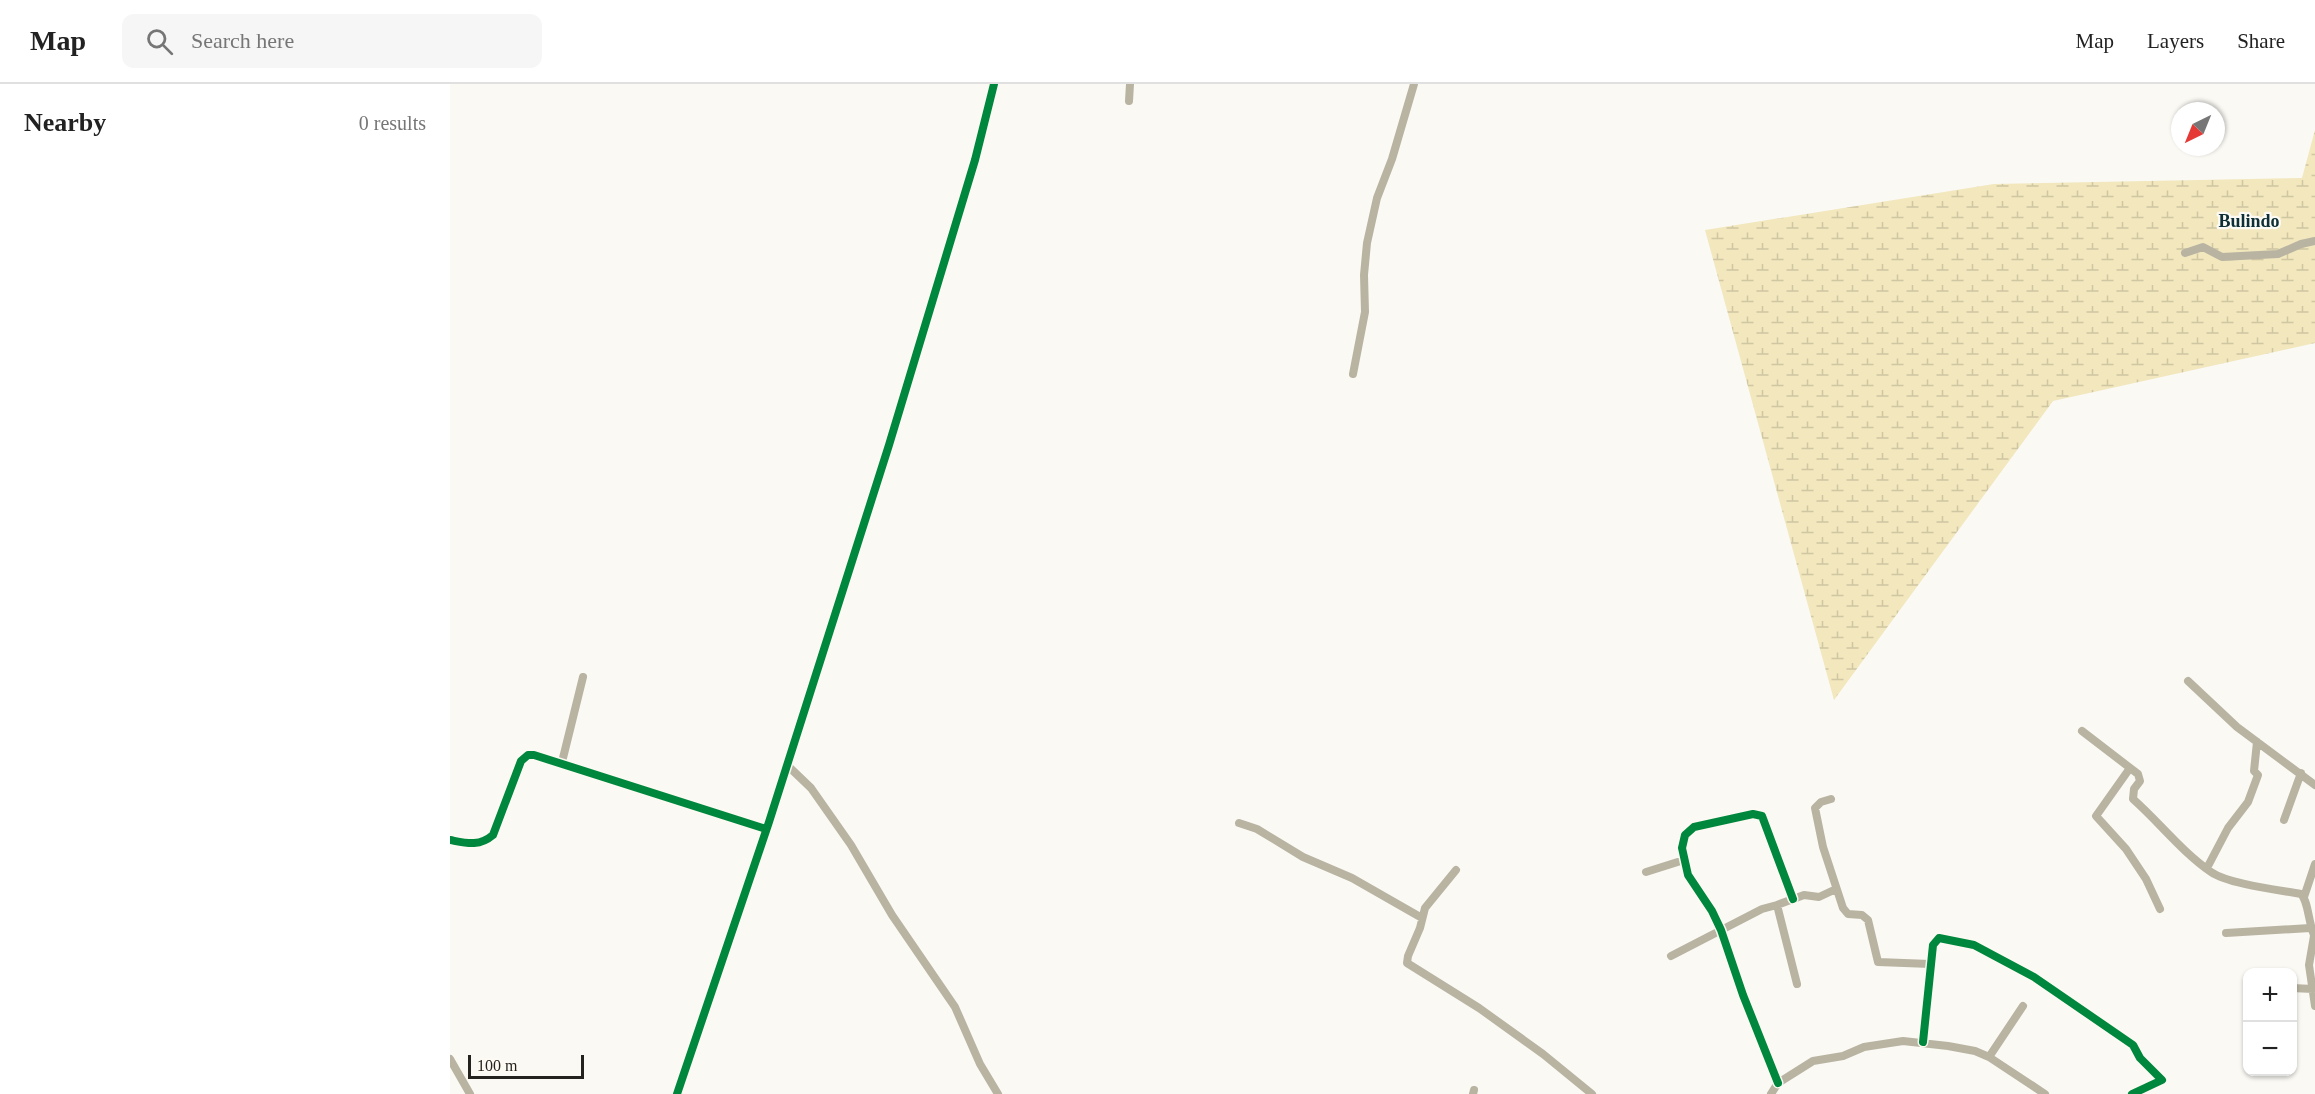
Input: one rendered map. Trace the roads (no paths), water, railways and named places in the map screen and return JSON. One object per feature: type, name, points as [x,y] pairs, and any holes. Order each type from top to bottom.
[{"type":"street","points":[[677,1094],[787,765],[917,355],[975,160],[994,84]]},
{"type":"street","points":[[1129,101],[1130,84]]},
{"type":"street","points":[[1353,374],[1365,312],[1364,275],[1367,243],[1377,198],[1392,159],[1414,84]]},
{"type":"street","points":[[2185,253],[2203,247],[2222,256],[2277,254],[2315,241]]},
{"type":"street","points":[[562,762],[583,677]]},
{"type":"street","points":[[2188,681],[2257,742],[2315,785]]},
{"type":"street","points":[[2082,731],[2138,774],[2140,781],[2134,789],[2133,799],[2156,820],[2179,847],[2207,868],[2226,878],[2301,894],[2304,897]]},
{"type":"street","points":[[2207,868],[2224,835],[2248,802],[2258,775],[2254,771],[2257,742]]},
{"type":"street","points":[[450,840],[479,844],[493,835],[517,771],[525,758],[534,754],[766,829]]},
{"type":"street","points":[[787,765],[811,788],[844,836],[892,915],[955,1007],[980,1064],[998,1094]]},
{"type":"street","points":[[2130,768],[2096,816],[2126,849],[2146,879],[2160,909]]},
{"type":"street","points":[[2284,820],[2301,773]]},
{"type":"street","points":[[1831,800],[1821,802],[1815,808],[1823,847],[1836,889],[1848,914],[1862,915],[1868,920],[1878,962],[1930,964]]},
{"type":"street","points":[[1778,1083],[1743,995],[1721,930],[1712,911],[1692,883],[1684,860],[1685,835],[1694,827],[1758,815],[1765,820],[1793,898]]},
{"type":"street","points":[[1239,823],[1257,829],[1303,857],[1352,878],[1422,918]]},
{"type":"street","points":[[1646,872],[1684,860]]},
{"type":"street","points":[[2315,864],[2304,897],[2313,933],[2309,965],[2315,1006]]},
{"type":"street","points":[[1456,870],[1425,908],[1407,963],[1488,1015],[1543,1054],[1592,1094]]},
{"type":"street","points":[[1671,956],[1762,909],[1804,895],[1818,897],[1836,889]]},
{"type":"street","points":[[1777,905],[1797,984]]},
{"type":"street","points":[[2226,933],[2313,933]]},
{"type":"street","points":[[1923,1042],[1930,964],[1935,941],[1939,938],[1974,945],[2034,977],[2133,1045],[2140,1059],[2162,1080],[2132,1094]]},
{"type":"street","points":[[2297,988],[2313,989]]},
{"type":"street","points":[[1989,1057],[2023,1005]]},
{"type":"street","points":[[1771,1094],[1778,1083],[1813,1061],[1844,1056],[1864,1047],[1887,1042],[1923,1042],[1968,1049],[1989,1057],[2045,1094]]},
{"type":"street","points":[[450,1059],[470,1094]]},
{"type":"district","name":"Bulindo","points":[[2249,221]]}]
